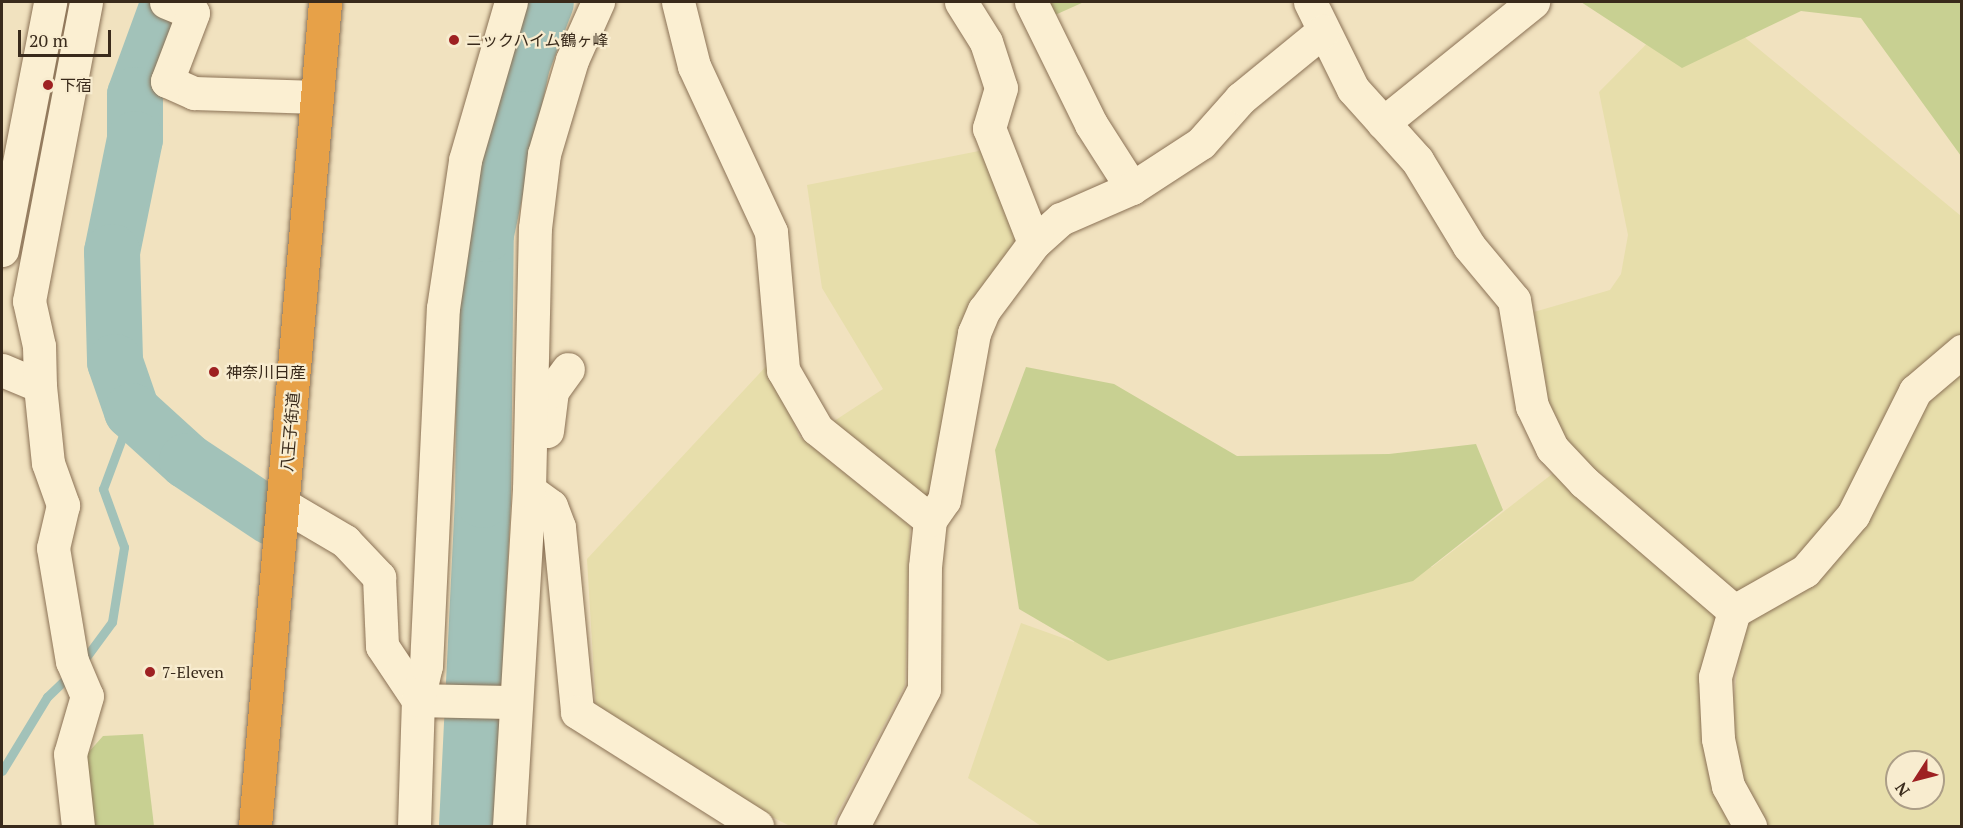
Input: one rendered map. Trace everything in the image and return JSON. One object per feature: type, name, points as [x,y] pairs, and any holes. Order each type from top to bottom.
[{"type":"highway","name":"八王子街道","points":[[255,826],[325,2]]},
{"type":"street","points":[[2,250],[50,2]]},
{"type":"street","points":[[78,826],[69,754],[87,696],[72,661],[53,548],[63,505],[48,463],[40,386],[39,346],[29,302],[86,2]]},
{"type":"street","points":[[414,826],[430,701],[426,666],[443,308],[465,159],[511,2]]},
{"type":"street","points":[[509,826],[510,702],[529,483],[535,228],[544,154],[572,60],[598,2]]},
{"type":"street","points":[[678,2],[694,66],[771,232],[783,370],[817,429],[930,520]]},
{"type":"street","points":[[961,2],[986,42],[1001,88],[989,128],[1034,243]]},
{"type":"street","points":[[1031,2],[1091,124],[1132,188]]},
{"type":"street","points":[[1383,123],[1533,2]]},
{"type":"street","points":[[177,6],[194,13],[167,81],[194,93],[316,97]]},
{"type":"street","points":[[853,826],[924,689],[925,567],[930,520],[944,500],[974,333],[984,310],[1034,243],[1061,219],[1132,188],[1201,143],[1317,16],[1353,89],[1417,160],[1468,246],[1514,300],[1532,406],[1552,448],[1584,482],[1734,611]]},
{"type":"street","points":[[1749,826],[1728,786],[1718,739],[1715,676],[1734,611],[1805,571],[1854,515],[1915,391],[1962,351]]},
{"type":"street","points":[[529,483],[545,464],[552,392],[568,369]]},
{"type":"street","points":[[2,370],[40,386]]},
{"type":"street","points":[[529,483],[551,506],[559,527],[577,712],[758,826]]},
{"type":"street","points":[[284,505],[345,541],[379,576],[382,646],[430,701],[510,702]]},
{"type":"shaded area","points":[[1688,2],[1702,2],[1961,216],[1961,826],[1770,826],[1750,814],[1729,745],[1742,624],[1553,436],[1527,314],[1610,290],[1621,274],[1628,235],[1599,92]]},
{"type":"shaded area","points":[[989,149],[1021,245],[940,483],[925,506],[825,427],[883,389],[822,288],[807,185]]},
{"type":"shaded area","points":[[770,362],[799,436],[910,526],[905,685],[831,826],[790,826],[716,789],[596,709],[587,559]]},
{"type":"shaded area","points":[[1560,468],[1721,614],[1740,826],[1041,826],[968,778],[1021,623],[1074,642],[1085,580],[1253,551],[1432,567]]},
{"type":"green space","points":[[1051,2],[1084,2],[1046,19]]},
{"type":"green space","points":[[1581,2],[1961,2],[1961,156],[1861,18],[1801,11],[1682,68]]},
{"type":"green space","points":[[1026,367],[1114,384],[1237,456],[1389,454],[1476,444],[1503,510],[1413,581],[1108,661],[1019,609],[995,450]]},
{"type":"green space","points":[[143,734],[154,826],[90,826],[80,762],[103,736]]},
{"type":"waterway","points":[[169,2],[135,95],[135,139],[112,252],[115,362],[132,411],[187,461],[271,517]]},
{"type":"waterway","points":[[467,826],[483,500],[486,234],[522,64],[546,2]]},
{"type":"waterway","points":[[81,664],[112,622],[124,547],[103,489],[132,411]]},
{"type":"waterway","points":[[2,771],[47,697],[72,673]]},
{"type":"place","name":"ニックハイム鶴ヶ峰","points":[[454,40]]},
{"type":"place","name":"下宿","points":[[48,85]]},
{"type":"place","name":"神奈川日産","points":[[214,372]]},
{"type":"place","name":"7-Eleven","points":[[150,672]]}]
